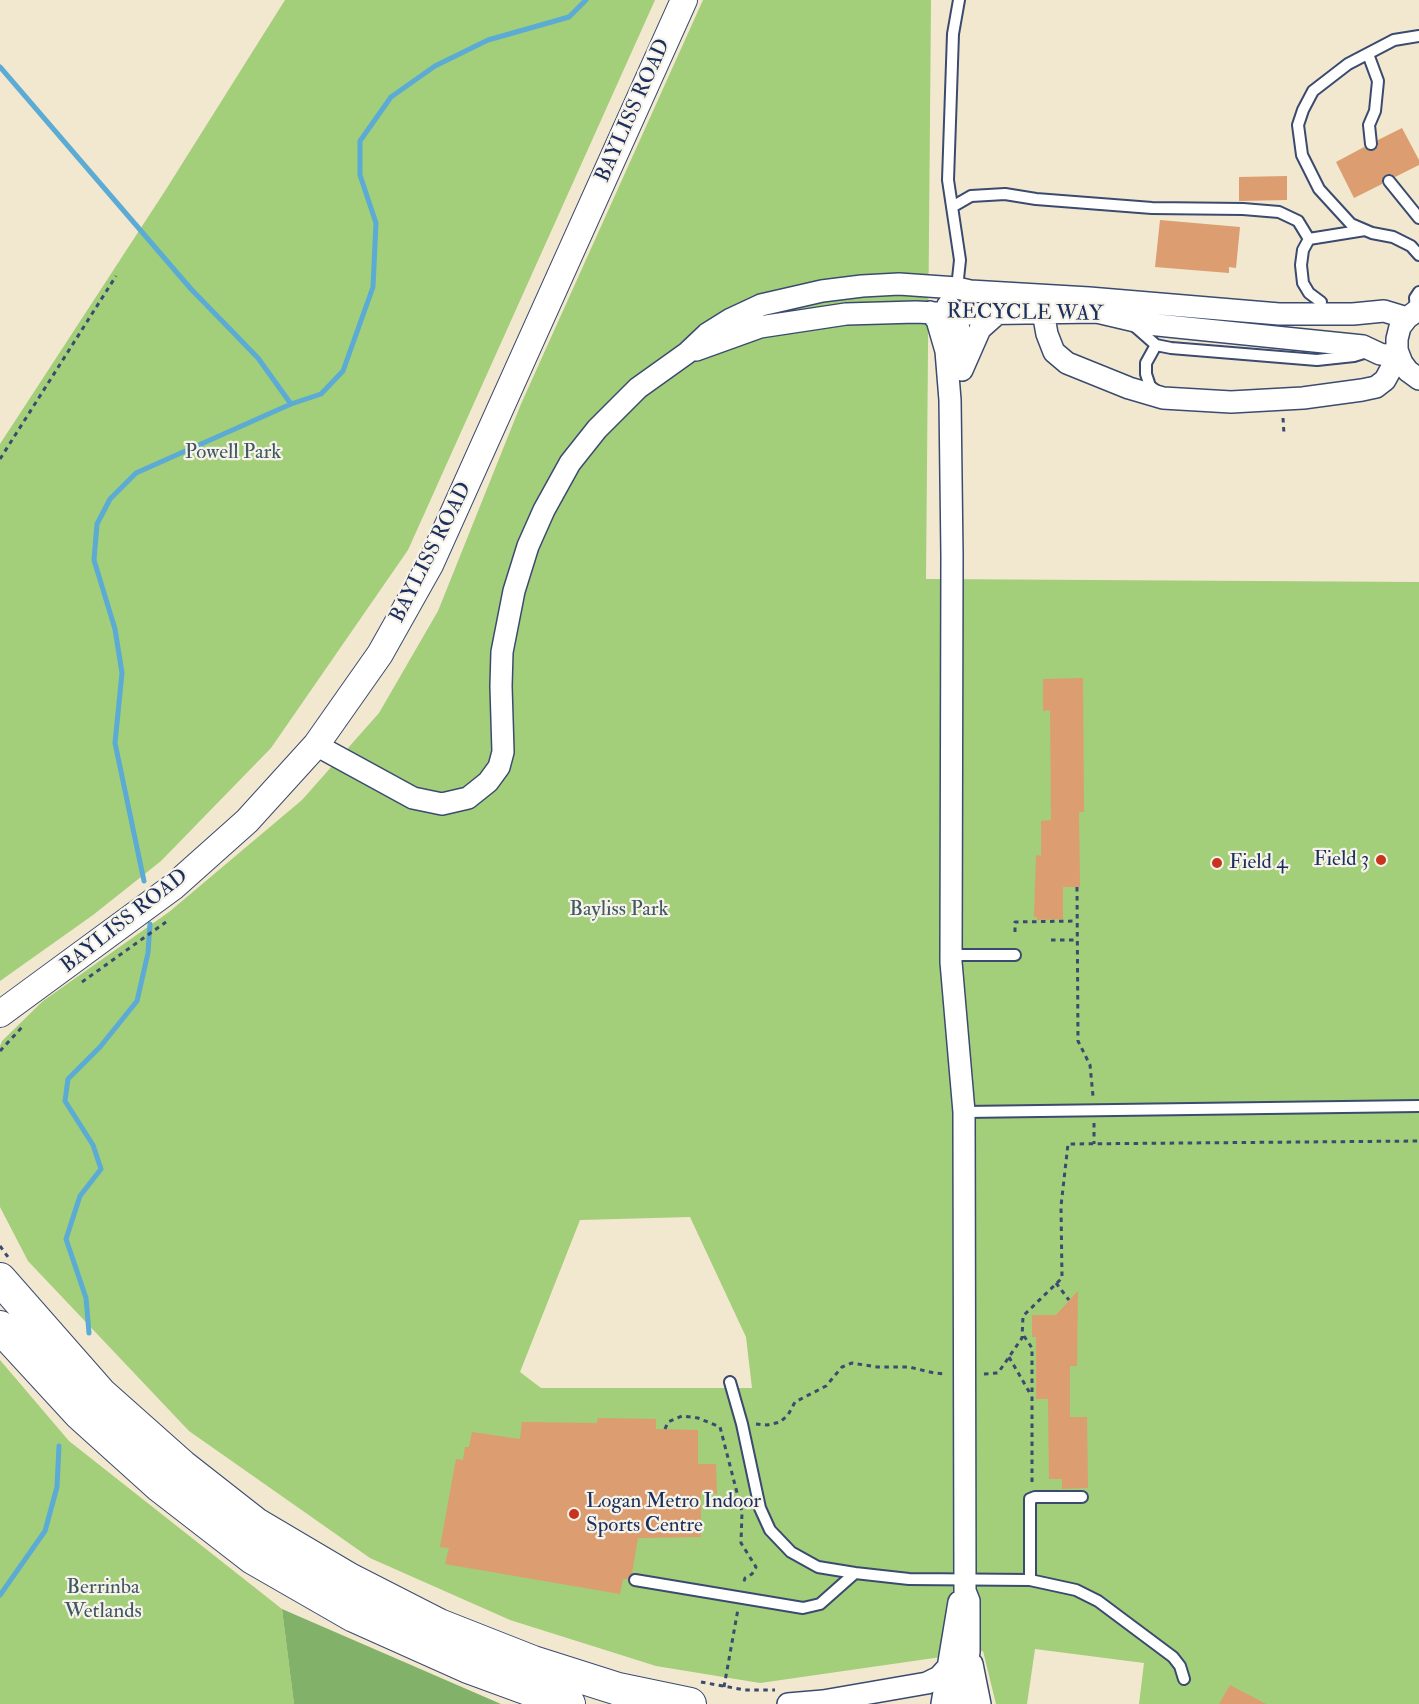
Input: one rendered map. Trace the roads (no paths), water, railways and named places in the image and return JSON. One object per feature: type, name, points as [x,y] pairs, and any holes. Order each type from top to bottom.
[{"type":"main road","points":[[7,1272],[101,1394],[182,1466],[256,1524],[348,1579],[439,1625],[618,1689],[691,1692]]},
{"type":"main road","points":[[0,1327],[79,1413],[160,1486],[253,1558],[354,1616],[468,1667],[569,1704]]},
{"type":"street","name":"BAYLISS ROAD","points":[[0,1014],[173,887],[247,821],[316,745],[380,654],[430,565],[684,0]]},
{"type":"street","points":[[957,288],[971,284],[1038,281],[1270,301],[1357,305],[1384,311]]},
{"type":"street","name":"RECYCLE WAY","points":[[316,745],[413,798],[442,804],[468,798],[488,782],[499,767],[503,752],[502,652],[513,591],[528,546],[544,510],[570,463],[597,429],[638,388],[687,353],[707,334],[731,319],[770,302],[822,291],[862,286],[899,284],[957,288]]},
{"type":"street","points":[[957,288],[970,291],[1089,298],[1280,314],[1353,314],[1415,307]]},
{"type":"street","points":[[770,302],[816,302],[874,297],[935,299],[945,302],[956,314],[959,334],[952,391],[951,956],[964,1112],[965,1584],[969,1601],[969,1652],[960,1704]]},
{"type":"street","points":[[1415,307],[1400,327],[1397,350],[1408,371],[1419,379]]},
{"type":"street","points":[[930,312],[937,320],[952,391]]},
{"type":"street","points":[[1043,312],[1047,334],[1054,352],[1067,363],[1119,384],[1163,398],[1231,402],[1303,398],[1362,390],[1376,387],[1385,380],[1401,360]]},
{"type":"street","name":"RECYCLE WAY","points":[[687,353],[760,327],[846,314],[1097,312],[1148,324],[1363,346],[1401,360]]},
{"type":"street","points":[[952,391],[980,329],[998,314]]},
{"type":"street","name":"BAYLISS ROAD","points":[[12,1025],[27,995]]},
{"type":"street","points":[[942,1704],[959,1601],[965,1584]]},
{"type":"street","points":[[969,1652],[980,1704]]},
{"type":"street","points":[[785,1697],[823,1701],[927,1683],[939,1677],[948,1667]]},
{"type":"lane","points":[[957,288],[960,260],[948,169],[953,34],[959,0]]},
{"type":"lane","points":[[1419,36],[1394,40],[1348,64],[1313,91],[1298,125],[1302,155],[1319,189],[1351,224],[1393,237],[1411,246],[1419,255]]},
{"type":"lane","points":[[1368,54],[1378,81],[1375,111],[1369,125],[1371,144]]},
{"type":"lane","points":[[1389,181],[1419,218]]},
{"type":"lane","points":[[952,207],[971,196],[1005,194],[1036,199],[1152,208],[1243,209],[1279,212],[1298,221],[1309,239]]},
{"type":"lane","points":[[1309,239],[1365,230]]},
{"type":"lane","points":[[1309,239],[1303,250],[1301,266],[1303,283],[1321,302]]},
{"type":"lane","points":[[1128,319],[1156,345],[1171,348],[1317,360],[1354,356],[1373,350]]},
{"type":"lane","points":[[1156,345],[1146,363],[1146,374],[1150,386],[1163,398]]},
{"type":"lane","points":[[951,956],[1015,955]]},
{"type":"lane","points":[[964,1112],[1419,1106]]},
{"type":"lane","points":[[730,1382],[742,1424],[760,1509],[770,1530],[791,1552],[818,1567],[855,1573],[965,1584],[1030,1580],[1076,1590],[1098,1601],[1173,1657],[1180,1666],[1184,1679]]},
{"type":"lane","points":[[1030,1580],[1030,1499],[1082,1497]]},
{"type":"lane","points":[[635,1580],[803,1608],[820,1604],[855,1573]]},
{"type":"waterway","points":[[144,881],[115,743],[122,673],[115,629],[94,560],[97,524],[110,499],[136,473],[291,404],[321,394],[343,371],[373,287],[376,223],[360,175],[360,141],[391,97],[435,66],[488,40],[569,17],[586,0]]},
{"type":"waterway","points":[[0,67],[191,289],[258,358],[291,404]]},
{"type":"waterway","points":[[89,1333],[86,1298],[66,1239],[80,1196],[101,1169],[93,1145],[65,1101],[68,1079],[100,1047],[137,1001],[148,953],[150,924]]},
{"type":"waterway","points":[[0,1595],[45,1531],[57,1487],[59,1446]]},
{"type":"place","name":"Field 3","points":[[1381,860]]},
{"type":"place","name":"Field 4","points":[[1217,863]]},
{"type":"place","name":"Logan Metro Indoor Sports Centre","points":[[574,1514]]},
{"type":"park label","name":"Powell Park","points":[[233,453]]},
{"type":"park label","name":"Bayliss Park","points":[[619,910]]},
{"type":"park label","name":"Berrinba Wetlands","points":[[103,1600]]}]
